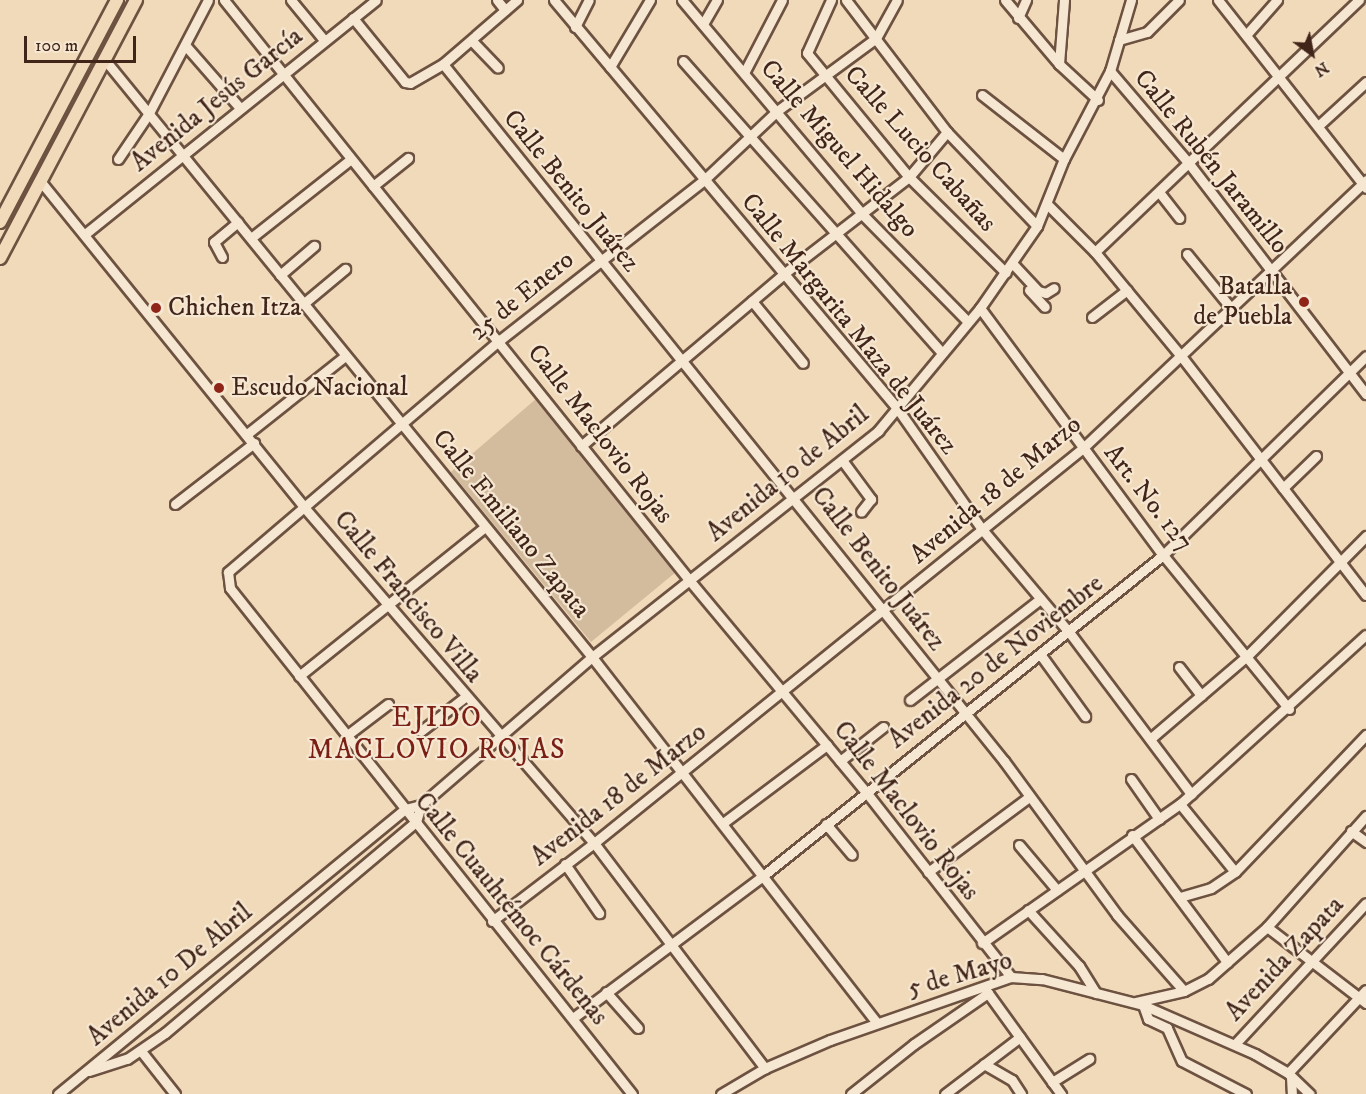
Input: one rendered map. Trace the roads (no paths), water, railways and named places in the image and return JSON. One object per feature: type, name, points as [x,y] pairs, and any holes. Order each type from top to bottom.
[{"type":"main road","points":[[0,222],[117,0]]},
{"type":"main road","points":[[0,258],[136,0]]},
{"type":"street","points":[[118,159],[149,113],[208,0]]},
{"type":"street","name":"Calle Maclovio Rojas","points":[[224,0],[500,340],[690,582],[783,690],[866,792],[982,943],[1011,977]]},
{"type":"street","points":[[291,0],[324,40]]},
{"type":"street","name":"Avenida Jesús García","points":[[85,234],[376,0]]},
{"type":"street","points":[[497,0],[505,10]]},
{"type":"street","points":[[353,18],[405,82],[410,82],[443,64],[517,0]]},
{"type":"street","name":"Calle Margarita Maza de Juárez","points":[[554,0],[704,180],[786,272],[897,408],[981,528],[1070,632],[1191,794]]},
{"type":"street","points":[[575,27],[589,0]]},
{"type":"street","points":[[610,67],[650,0]]},
{"type":"street","name":"Calle Miguel Hidalgo","points":[[682,0],[862,214],[968,322]]},
{"type":"street","points":[[703,24],[717,0]]},
{"type":"street","points":[[744,73],[782,0]]},
{"type":"street","name":"Calle Lucio Cabañas","points":[[831,0],[807,50],[825,76],[909,177],[1010,268]]},
{"type":"street","points":[[846,0],[853,4],[947,132],[1037,226]]},
{"type":"street","name":"25 de Enero","points":[[227,578],[231,567],[401,422],[600,260],[704,180],[777,111],[876,38],[897,0]]},
{"type":"street","points":[[1005,0],[1059,64],[1098,100]]},
{"type":"street","points":[[1018,18],[1026,0]]},
{"type":"street","points":[[1059,64],[1064,0]]},
{"type":"street","name":"Avenida 10 de Abril","points":[[421,805],[497,735],[592,657],[690,582],[794,496],[878,431],[980,308],[1010,268],[1037,226],[1064,159],[1098,100],[1110,71],[1131,0]]},
{"type":"street","points":[[1119,40],[1147,33],[1179,0]]},
{"type":"street","points":[[1218,0],[1276,77],[1365,184]]},
{"type":"street","points":[[1246,35],[1277,0]]},
{"type":"street","points":[[1095,252],[1159,192],[1187,161],[1359,0]]},
{"type":"street","points":[[472,41],[498,68]]},
{"type":"street","points":[[185,45],[240,108]]},
{"type":"street","name":"Calle Emiliano Zapata","points":[[105,60],[401,422],[484,528],[592,657],[764,875],[876,1022]]},
{"type":"street","points":[[683,61],[942,353]]},
{"type":"street","name":"Calle Benito Juárez","points":[[443,64],[679,361],[794,496],[964,712],[1117,915],[1184,991]]},
{"type":"street","name":"Calle Rubén Jaramillo","points":[[1110,71],[1187,161],[1366,394]]},
{"type":"street","points":[[1318,126],[1366,82]]},
{"type":"street","points":[[982,95],[1064,159]]},
{"type":"street","points":[[581,446],[786,272],[909,177],[947,132]]},
{"type":"street","points":[[373,186],[408,158]]},
{"type":"street","points":[[251,238],[351,159]]},
{"type":"street","name":"Calle Francisco Villa","points":[[41,182],[303,506],[497,735],[594,843],[765,1068]]},
{"type":"street","name":"Avenida 18 de Marzo","points":[[492,921],[594,843],[883,611],[981,528],[1083,448],[1230,307],[1365,184]]},
{"type":"street","points":[[1159,192],[1179,218]]},
{"type":"street","points":[[1047,204],[1095,252],[1181,356],[1366,595]]},
{"type":"street","points":[[222,257],[214,242],[238,222]]},
{"type":"street","points":[[280,275],[314,246]]},
{"type":"street","points":[[1187,254],[1230,307]]},
{"type":"street","points":[[1010,268],[1038,291],[1046,293],[1054,288]]},
{"type":"street","points":[[1010,268],[1045,307]]},
{"type":"street","points":[[303,304],[345,269]]},
{"type":"street","points":[[1092,317],[1127,290]]},
{"type":"street","points":[[752,300],[803,363]]},
{"type":"street","name":"Art. No. 127","points":[[980,308],[1164,555],[1248,655],[1289,709]]},
{"type":"street","points":[[247,435],[345,356]]},
{"type":"street","name":"Avenida 20 de Noviembre","points":[[573,1018],[764,875],[964,712],[1070,632],[1164,555],[1366,356]]},
{"type":"street","points":[[175,504],[254,443]]},
{"type":"street","points":[[1283,488],[1316,456]]},
{"type":"street","points":[[842,460],[871,499],[861,512]]},
{"type":"street","points":[[299,676],[390,606],[484,528]]},
{"type":"street","points":[[1150,739],[1248,655],[1341,564],[1366,536]]},
{"type":"street","name":"Calle Cuauhtémoc Cárdenas","points":[[227,578],[230,588],[346,736],[464,879],[492,921],[573,1018],[632,1094]]},
{"type":"street","points":[[910,699],[1040,599]]},
{"type":"street","points":[[982,943],[1057,890],[1083,868],[1180,804],[1289,709],[1366,636]]},
{"type":"street","points":[[1040,654],[1085,716]]},
{"type":"street","points":[[1179,667],[1201,695]]},
{"type":"street","points":[[421,731],[465,697]]},
{"type":"street","points":[[346,736],[388,704]]},
{"type":"street","points":[[840,761],[883,728]]},
{"type":"street","points":[[1180,897],[1211,888],[1235,872],[1366,735]]},
{"type":"street","points":[[723,823],[827,745]]},
{"type":"street","points":[[1131,779],[1159,819]]},
{"type":"street","points":[[927,872],[1029,797]]},
{"type":"street","points":[[1180,804],[1235,872]]},
{"type":"street","points":[[405,809],[421,805]]},
{"type":"street","points":[[416,822],[421,805]]},
{"type":"street","name":"Avenida 10 De Abril","points":[[89,1071],[116,1043],[405,809]]},
{"type":"street","points":[[1246,1094],[1182,1061],[1167,1028],[1148,1019],[1139,1004],[1184,991],[1208,979],[1267,927],[1366,816]]},
{"type":"street","name":"Avenida 10 De Abril","points":[[89,1071],[141,1051],[416,822]]},
{"type":"street","points":[[826,824],[852,855]]},
{"type":"street","points":[[1351,831],[1366,842]]},
{"type":"street","points":[[1132,835],[1227,962]]},
{"type":"street","points":[[1019,845],[1057,890]]},
{"type":"street","points":[[565,864],[599,913]]},
{"type":"street","name":"Avenida Zapata","points":[[1235,1044],[1366,903]]},
{"type":"street","points":[[1028,910],[1079,966],[1096,993]]},
{"type":"street","points":[[1267,927],[1310,962],[1364,997],[1289,1075],[1292,1094]]},
{"type":"street","name":"5 de Mayo","points":[[721,1094],[765,1068],[876,1022],[950,997],[985,989],[1011,977],[1042,979],[1139,1004],[1235,1044],[1289,1075],[1310,1094]]},
{"type":"street","points":[[851,1094],[959,1014],[985,989],[1061,1094]]},
{"type":"street","points":[[606,992],[638,1028]]},
{"type":"street","points":[[950,997],[959,1014]]},
{"type":"street","points":[[945,1094],[1020,1037]]},
{"type":"street","points":[[141,1051],[175,1094]]},
{"type":"street","points":[[1053,1082],[1089,1059]]},
{"type":"street","points":[[984,1064],[1012,1080],[1022,1094]]},
{"type":"street","points":[[58,1094],[89,1071]]},
{"type":"place","name":"Batalla de Puebla","points":[[1304,302]]},
{"type":"place","name":"Chichen Itza","points":[[156,308]]},
{"type":"place","name":"Escudo Nacional","points":[[219,388]]},
{"type":"district","name":"EJIDO MACLOVIO ROJAS","points":[[437,734]]}]
